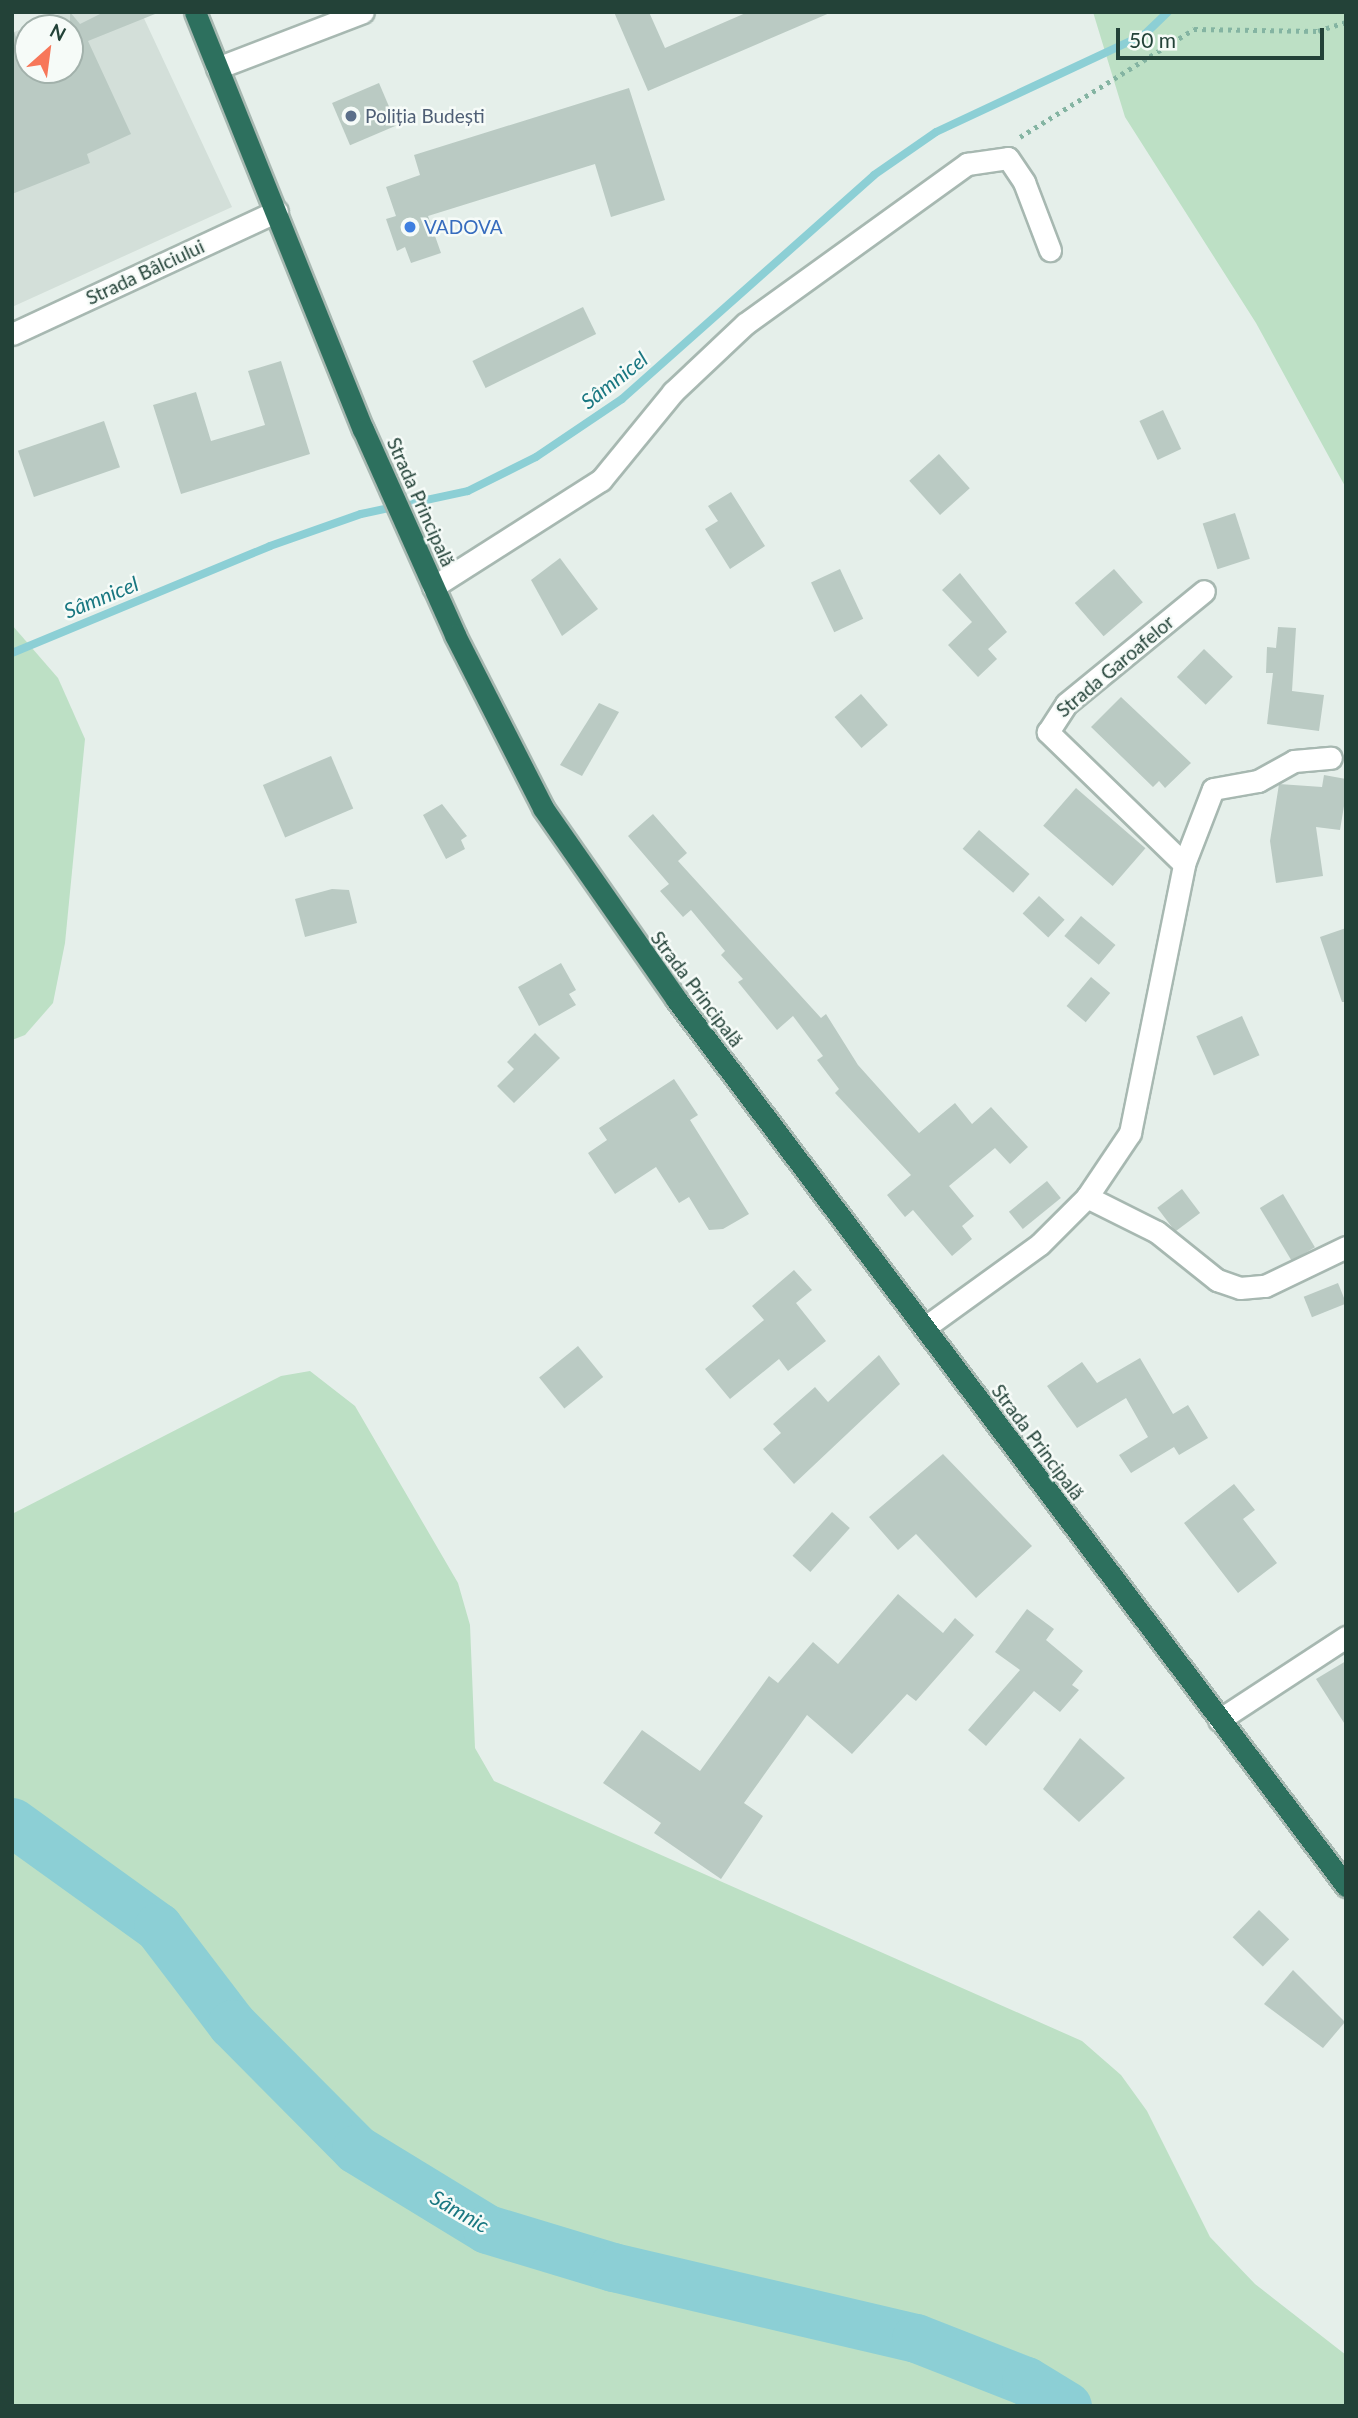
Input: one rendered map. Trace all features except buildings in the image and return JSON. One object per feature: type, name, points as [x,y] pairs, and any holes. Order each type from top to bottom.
[{"type":"highway","name":"Strada Principală","points":[[195,12],[363,429],[433,587],[506,741],[583,870],[924,1328],[1346,1886]]},
{"type":"street","points":[[218,68],[363,12]]},
{"type":"street","points":[[433,587],[601,480],[674,392],[745,324],[967,164],[1008,158],[1050,250]]},
{"type":"street","name":"Strada Bâlciului","points":[[12,334],[277,211]]},
{"type":"street","name":"Strada Garoafelor","points":[[1184,864],[1048,732],[1066,704],[1204,591]]},
{"type":"street","points":[[924,1328],[1040,1244],[1087,1197],[1119,1154],[1137,1114],[1184,864],[1213,789],[1258,781],[1294,761],[1331,758]]},
{"type":"street","points":[[1087,1197],[1157,1232],[1217,1280],[1240,1289],[1265,1286],[1346,1247]]},
{"type":"street","points":[[1219,1720],[1346,1637]]},
{"type":"path","points":[[1012,141],[1194,29],[1318,31],[1346,22]]},
{"type":"shaded area","points":[[141,12],[232,207],[12,307],[12,33],[14,32],[14,84],[84,84],[84,14],[58,14]]},
{"type":"green space","points":[[1093,12],[1346,12],[1346,488],[1256,323],[1125,117]]},
{"type":"green space","points":[[12,625],[58,678],[85,739],[65,943],[53,1003],[25,1035],[12,1040]]},
{"type":"green space","points":[[310,1371],[355,1406],[458,1583],[470,1625],[475,1748],[494,1781],[1082,2041],[1121,2075],[1147,2111],[1210,2237],[1255,2284],[1346,2355],[1346,2406],[12,2406],[12,1514],[281,1376]]},
{"type":"waterway","name":"Sâmnicel","points":[[12,653],[270,546],[361,514],[468,491],[536,457],[622,399],[874,175],[936,132],[1145,34],[1168,12]]},
{"type":"waterway","name":"Sâmnic","points":[[12,1822],[158,1927],[232,2024],[356,2149],[487,2229],[613,2267],[916,2338],[1026,2381],[1067,2406]]},
{"type":"place","name":"Poliția Budești","points":[[351,116]]},
{"type":"place","name":"VADOVA","points":[[410,227]]}]
